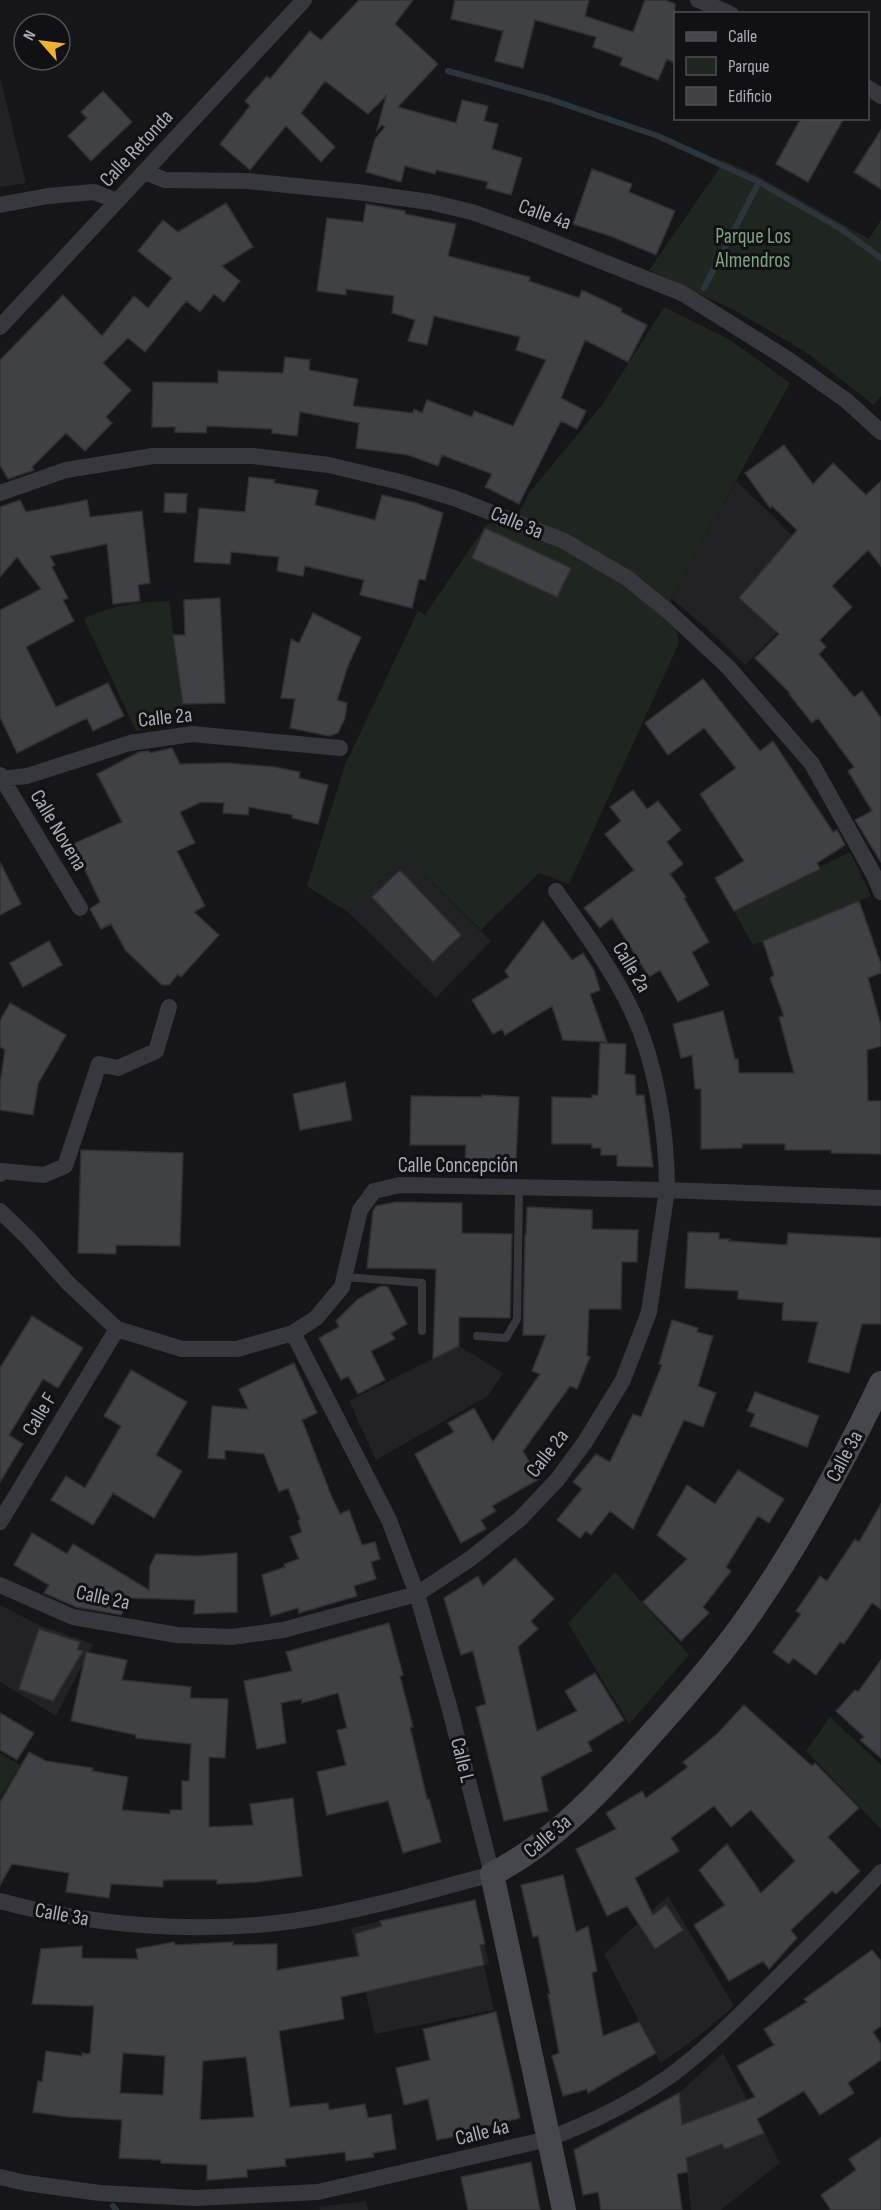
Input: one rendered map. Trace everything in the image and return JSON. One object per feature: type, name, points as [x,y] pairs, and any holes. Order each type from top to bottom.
[{"type":"street","name":"Calle Retonda","points":[[0,327],[304,0]]},
{"type":"street","points":[[698,0],[726,12]]},
{"type":"street","name":"Calle 4a","points":[[145,172],[165,180],[247,181],[430,202],[472,212],[523,230],[681,293],[795,364],[848,401],[881,432]]},
{"type":"street","points":[[0,205],[48,196],[94,192],[117,201]]},
{"type":"street","name":"Calle 3a","points":[[0,493],[66,470],[153,456],[253,456],[329,465],[400,482],[454,498],[564,541],[627,578],[669,612],[728,667],[812,764],[874,875],[881,892]]},
{"type":"street","name":"Calle 2a","points":[[1,777],[27,776],[130,743],[192,734],[340,748]]},
{"type":"street","name":"Calle Novena","points":[[1,777],[80,908]]},
{"type":"street","name":"Calle 2a","points":[[0,1585],[73,1617],[177,1635],[232,1637],[283,1630],[417,1594],[470,1559],[520,1519],[557,1480],[585,1442],[623,1380],[649,1312],[667,1170],[660,1110],[640,1029],[630,1006],[586,932],[556,891]]},
{"type":"street","points":[[0,1174],[2,1171],[44,1175],[65,1166],[99,1064],[118,1068],[156,1051],[169,1007]]},
{"type":"street","name":"Calle Concepción","points":[[0,1210],[68,1283],[117,1329],[182,1349],[237,1349],[293,1334],[316,1318],[342,1287],[360,1210],[374,1191],[400,1185],[666,1190],[881,1198]]},
{"type":"street","name":"Calle F","points":[[0,1522],[117,1329]]},
{"type":"street","name":"Calle L","points":[[293,1334],[389,1520],[417,1594],[492,1874],[564,2210]]},
{"type":"street","name":"Calle 3a","points":[[0,1901],[32,1910],[96,1920],[160,1925],[224,1926],[291,1921],[356,1910],[492,1874],[515,1863],[560,1826],[618,1772],[685,1695],[737,1630],[802,1532],[850,1447],[881,1383]]},
{"type":"street","name":"Calle 4a","points":[[0,2177],[26,2183],[100,2193],[196,2198],[318,2192],[548,2139],[572,2130],[670,2076],[723,2031],[852,1904],[881,1872]]},
{"type":"lane","points":[[477,1335],[506,1338],[517,1319],[519,1188]]},
{"type":"lane","points":[[345,1277],[422,1283],[422,1331]]},
{"type":"shaded area","points":[[0,78],[26,183],[0,187]]},
{"type":"shaded area","points":[[736,481],[832,578],[745,665],[671,598]]},
{"type":"shaded area","points":[[404,855],[491,941],[436,998],[348,912]]},
{"type":"shaded area","points":[[459,1346],[503,1373],[488,1396],[376,1460],[349,1401]]},
{"type":"shaded area","points":[[0,1605],[39,1625],[93,1644],[56,1716],[0,1682]]},
{"type":"shaded area","points":[[668,1896],[734,2006],[700,2035],[661,2063],[604,1954]]},
{"type":"shaded area","points":[[475,1900],[489,1964],[484,1965],[494,2010],[375,2034],[351,1928]]},
{"type":"shaded area","points":[[723,2053],[780,2163],[721,2210],[691,2210],[679,2093]]},
{"type":"shaded area","points":[[366,2201],[368,2210],[320,2210],[319,2207]]},
{"type":"green space","name":"Parque Los Almendros","points":[[722,160],[756,175],[869,239],[881,220],[881,396],[874,405],[807,353],[738,312],[649,270],[719,169]]},
{"type":"green space","points":[[664,307],[730,340],[790,383],[671,598],[679,643],[569,884],[539,873],[481,930],[404,855],[348,912],[307,886],[345,765],[418,611],[425,615],[486,525],[520,511],[529,493],[602,405]]},
{"type":"green space","points":[[169,601],[185,722],[136,731],[84,619],[125,605]]},
{"type":"green space","points":[[850,852],[871,896],[753,945],[734,911]]},
{"type":"green space","points":[[615,1572],[689,1655],[629,1724],[568,1623]]},
{"type":"green space","points":[[830,1717],[881,1765],[881,1829],[806,1751]]},
{"type":"green space","points":[[0,1753],[20,1765],[0,1798]]},
{"type":"building","points":[[359,0],[413,0],[395,24],[438,64],[398,107],[456,123],[462,100],[488,106],[484,121],[498,124],[492,149],[522,158],[511,195],[486,188],[488,182],[436,170],[435,174],[405,166],[401,182],[366,172],[375,139],[385,127],[382,125],[377,130],[386,96],[368,114],[325,81],[301,113],[335,147],[321,162],[286,126],[250,170],[220,144],[250,106],[245,101],[267,76],[270,79],[310,31],[321,40]]},
{"type":"building","points":[[455,0],[589,0],[585,16],[633,32],[645,0],[665,0],[675,4],[674,62],[667,59],[658,80],[620,65],[623,58],[593,47],[596,37],[535,20],[523,68],[495,61],[503,31],[451,19]]},
{"type":"building","points":[[103,91],[132,122],[91,161],[68,136],[87,118],[81,112]]},
{"type":"building","points":[[800,120],[843,120],[808,182],[776,164]]},
{"type":"building","points":[[881,130],[881,189],[854,172]]},
{"type":"building","points":[[592,169],[632,184],[629,192],[675,211],[656,255],[613,237],[573,224]]},
{"type":"building","points":[[226,203],[253,247],[222,266],[240,281],[224,302],[214,294],[200,312],[186,301],[145,352],[128,338],[103,363],[131,390],[106,417],[112,423],[85,451],[66,433],[32,467],[34,470],[8,479],[0,465],[0,360],[63,295],[102,336],[134,296],[148,308],[172,278],[138,251],[163,220],[178,232]]},
{"type":"building","points":[[366,204],[456,224],[448,256],[530,277],[529,281],[579,298],[582,290],[622,309],[621,312],[647,325],[628,362],[585,340],[561,398],[586,411],[577,429],[561,421],[519,504],[485,487],[492,474],[442,455],[438,466],[408,455],[356,448],[359,423],[300,412],[297,436],[272,433],[272,429],[207,426],[206,433],[175,432],[175,427],[152,427],[153,382],[218,383],[218,371],[283,373],[285,357],[310,360],[309,370],[358,379],[353,406],[413,413],[414,409],[422,413],[427,400],[472,417],[474,411],[513,426],[546,360],[516,350],[520,337],[434,316],[427,345],[408,341],[415,320],[392,313],[394,296],[346,289],[346,295],[317,291],[327,218],[363,222]]},
{"type":"building","points":[[784,445],[813,484],[833,463],[866,495],[881,481],[881,566],[868,550],[832,586],[852,607],[820,640],[826,647],[819,654],[854,697],[862,691],[881,718],[881,862],[855,820],[872,811],[848,771],[854,767],[818,718],[812,723],[790,693],[755,658],[779,634],[739,598],[797,530],[772,506],[770,508],[745,473]]},
{"type":"building","points":[[249,477],[275,480],[274,483],[318,490],[315,505],[375,520],[382,495],[416,503],[443,513],[425,580],[419,579],[412,608],[360,595],[364,580],[305,566],[303,576],[277,571],[279,557],[231,552],[230,564],[194,562],[199,508],[245,512]]},
{"type":"building","points":[[165,493],[187,494],[186,513],[164,512]]},
{"type":"building","points":[[20,500],[26,512],[87,500],[90,517],[142,511],[150,583],[138,585],[140,601],[113,604],[107,544],[50,556],[55,565],[52,567],[68,598],[63,600],[74,621],[26,647],[56,707],[108,683],[124,716],[93,731],[87,718],[17,753],[0,717],[0,610],[41,589],[17,557],[0,577],[0,507]]},
{"type":"building","points":[[485,528],[571,568],[557,597],[472,558]]},
{"type":"building","points":[[220,598],[225,703],[183,704],[173,635],[185,635],[184,600]]},
{"type":"building","points":[[313,613],[361,637],[348,666],[337,700],[347,703],[345,718],[338,733],[329,736],[290,728],[295,699],[281,698],[291,639],[299,643]]},
{"type":"building","points":[[703,679],[760,751],[773,741],[833,832],[837,830],[845,845],[817,863],[820,869],[734,911],[715,878],[744,861],[700,794],[736,768],[704,728],[668,755],[645,723]]},
{"type":"building","points":[[172,748],[180,764],[227,763],[275,767],[300,772],[299,778],[328,785],[318,824],[292,818],[293,815],[249,807],[248,815],[223,813],[224,803],[201,802],[180,812],[195,843],[177,851],[205,906],[194,912],[219,935],[181,977],[178,974],[169,985],[162,985],[126,951],[111,924],[101,929],[90,909],[100,902],[73,844],[122,822],[97,774],[139,752],[149,751],[150,753]]},
{"type":"building","points":[[633,790],[647,809],[658,801],[681,830],[667,842],[683,864],[670,874],[686,897],[684,898],[709,942],[692,952],[709,985],[678,1002],[660,970],[649,977],[612,918],[600,928],[584,908],[634,870],[605,834],[621,821],[610,807]]},
{"type":"building","points":[[0,862],[21,904],[0,915]]},
{"type":"building","points":[[400,870],[461,935],[433,962],[372,897]]},
{"type":"building","points":[[859,901],[881,964],[881,973],[868,978],[881,1025],[881,1046],[867,1050],[868,1101],[881,1101],[881,1154],[831,1153],[831,1150],[785,1150],[785,1144],[742,1144],[742,1148],[701,1149],[701,1089],[695,1089],[692,1055],[681,1058],[673,1024],[723,1011],[735,1059],[738,1059],[739,1073],[794,1073],[779,1017],[784,1016],[770,978],[774,975],[763,941]]},
{"type":"building","points":[[543,921],[572,960],[583,953],[594,970],[600,990],[590,994],[607,1042],[563,1040],[552,1006],[505,1035],[502,1029],[493,1034],[472,1000],[509,977],[505,971]]},
{"type":"building","points":[[49,941],[62,965],[23,987],[10,963]]},
{"type":"building","points":[[10,1003],[66,1035],[38,1084],[33,1115],[0,1110],[0,1084],[5,1050],[0,1047],[0,1021]]},
{"type":"building","points":[[600,1043],[626,1044],[625,1074],[635,1075],[636,1095],[644,1095],[653,1167],[617,1166],[617,1155],[601,1155],[601,1148],[592,1148],[592,1144],[552,1144],[552,1097],[592,1098],[592,1095],[598,1095]]},
{"type":"building","points":[[345,1082],[352,1120],[300,1130],[293,1094]]},
{"type":"building","points":[[482,1095],[519,1097],[516,1161],[482,1159],[481,1162],[465,1161],[466,1145],[410,1145],[411,1096],[482,1097]]},
{"type":"building","points":[[81,1150],[183,1153],[180,1246],[116,1245],[116,1254],[78,1253]]},
{"type":"building","points":[[396,1202],[462,1203],[462,1233],[512,1234],[510,1318],[459,1317],[459,1346],[433,1359],[436,1269],[367,1268],[373,1211],[376,1206]]},
{"type":"building","points":[[527,1207],[592,1210],[592,1229],[638,1230],[637,1262],[622,1262],[621,1309],[589,1309],[587,1356],[590,1357],[577,1389],[570,1386],[523,1451],[539,1479],[492,1506],[496,1511],[481,1520],[486,1529],[461,1543],[415,1454],[454,1432],[448,1423],[474,1408],[493,1442],[540,1374],[532,1371],[546,1335],[523,1335]]},
{"type":"building","points":[[688,1232],[719,1233],[719,1239],[730,1239],[729,1241],[787,1245],[788,1233],[881,1238],[881,1324],[862,1324],[849,1373],[808,1362],[818,1322],[782,1320],[783,1303],[738,1299],[738,1291],[685,1288]]},
{"type":"building","points":[[381,1286],[388,1287],[407,1324],[391,1333],[395,1339],[371,1351],[385,1380],[358,1394],[348,1376],[341,1380],[319,1338],[339,1327],[336,1321],[358,1299]]},
{"type":"building","points":[[32,1316],[83,1348],[58,1388],[43,1379],[9,1435],[23,1444],[0,1482],[0,1368]]},
{"type":"building","points":[[672,1320],[698,1328],[697,1332],[713,1336],[698,1386],[716,1393],[703,1427],[684,1420],[633,1529],[610,1511],[591,1535],[586,1531],[580,1538],[557,1520],[582,1489],[573,1482],[596,1454],[610,1462],[633,1414],[641,1417],[662,1365],[659,1364]]},
{"type":"building","points":[[294,1363],[317,1413],[302,1420],[331,1495],[340,1514],[349,1510],[362,1545],[375,1542],[380,1559],[371,1562],[376,1579],[354,1586],[357,1596],[299,1613],[298,1608],[271,1616],[262,1575],[299,1559],[290,1537],[302,1532],[298,1521],[300,1519],[288,1488],[279,1492],[264,1454],[225,1450],[225,1459],[208,1458],[212,1406],[248,1409],[239,1389]]},
{"type":"building","points":[[131,1370],[187,1402],[156,1455],[182,1471],[154,1518],[113,1493],[93,1525],[51,1500],[66,1476],[85,1488],[121,1426],[104,1416]]},
{"type":"building","points":[[755,1392],[819,1416],[807,1447],[750,1426],[755,1414],[747,1411]]},
{"type":"building","points":[[738,1470],[784,1499],[769,1523],[758,1516],[726,1567],[731,1571],[703,1607],[709,1613],[681,1641],[643,1602],[687,1559],[657,1535],[687,1485],[715,1504]]},
{"type":"building","points":[[881,1504],[881,1609],[872,1603],[844,1644],[840,1642],[816,1675],[793,1658],[789,1664],[773,1652],[801,1614],[796,1611],[820,1576],[827,1581],[855,1539],[859,1542]]},
{"type":"building","points":[[32,1533],[67,1554],[73,1544],[149,1590],[150,1566],[156,1554],[197,1556],[237,1553],[237,1612],[194,1614],[195,1600],[131,1598],[121,1615],[76,1607],[44,1593],[49,1585],[14,1565]]},
{"type":"building","points":[[515,1558],[554,1599],[531,1621],[538,1629],[518,1647],[537,1731],[577,1711],[565,1691],[595,1673],[624,1720],[588,1742],[592,1751],[541,1777],[548,1811],[504,1821],[476,1707],[486,1704],[473,1651],[461,1655],[444,1598],[478,1576],[483,1586]]},
{"type":"building","points":[[389,1623],[403,1675],[400,1676],[427,1799],[429,1799],[441,1842],[403,1853],[388,1801],[327,1815],[317,1772],[346,1765],[337,1730],[347,1728],[338,1693],[302,1703],[302,1699],[281,1703],[286,1743],[257,1749],[244,1681],[292,1671],[286,1652]]},
{"type":"building","points":[[39,1629],[80,1642],[77,1650],[83,1651],[53,1701],[19,1689]]},
{"type":"building","points":[[86,1652],[127,1660],[122,1680],[191,1687],[190,1698],[228,1699],[225,1758],[209,1757],[209,1827],[253,1825],[250,1804],[293,1798],[302,1876],[217,1884],[217,1880],[163,1880],[163,1887],[111,1884],[109,1898],[66,1892],[69,1873],[12,1864],[0,1885],[0,1802],[29,1752],[46,1761],[93,1768],[92,1771],[128,1777],[122,1810],[170,1814],[170,1810],[182,1810],[182,1781],[189,1781],[191,1744],[136,1738],[136,1735],[71,1721]]},
{"type":"building","points":[[881,1660],[881,1758],[860,1740],[864,1737],[836,1711],[855,1690],[858,1692]]},
{"type":"building","points":[[744,1705],[812,1766],[815,1763],[859,1808],[828,1837],[860,1871],[836,1894],[832,1891],[791,1930],[797,1938],[769,1969],[763,1961],[729,1981],[694,1925],[725,1905],[699,1870],[727,1844],[761,1893],[795,1861],[751,1810],[731,1827],[714,1806],[671,1838],[679,1851],[635,1878],[653,1915],[666,1905],[683,1930],[655,1949],[627,1906],[607,1916],[576,1849],[616,1829],[606,1813],[642,1791],[646,1798],[688,1767],[683,1762],[717,1734]]},
{"type":"building","points":[[0,1713],[34,1733],[17,1760],[0,1750]]},
{"type":"building","points":[[563,1875],[576,1932],[588,1926],[597,1971],[592,1973],[603,2036],[639,2022],[656,2053],[588,2093],[587,2089],[563,2096],[552,2056],[559,2053],[548,1994],[550,1994],[538,1936],[533,1937],[521,1885]]},
{"type":"building","points":[[475,1900],[485,1944],[480,1945],[484,1965],[341,1997],[344,2019],[279,2031],[290,2107],[328,2103],[329,2110],[365,2104],[368,2118],[391,2114],[396,2149],[373,2153],[374,2157],[346,2161],[345,2152],[285,2159],[286,2166],[247,2170],[247,2177],[207,2180],[207,2165],[119,2158],[122,2120],[33,2112],[38,2081],[42,2082],[46,2051],[82,2056],[82,2053],[90,2054],[94,2006],[32,2004],[41,1949],[82,1946],[82,1958],[138,1959],[136,1949],[174,1942],[175,1945],[233,1942],[233,1945],[277,1944],[277,1970],[359,1956],[355,1934],[382,1926],[380,1921]],"holes":[[[123,2053],[165,2056],[163,2095],[120,2093]],[[246,2057],[254,2117],[200,2120],[203,2061]]]},
{"type":"building","points":[[872,1950],[881,1961],[881,2026],[873,2032],[881,2044],[881,2060],[848,2083],[854,2093],[820,2115],[804,2091],[757,2119],[764,2133],[725,2149],[722,2144],[686,2158],[688,2172],[677,2174],[682,2210],[601,2210],[598,2192],[583,2195],[574,2150],[679,2093],[682,2125],[755,2097],[737,2066],[774,2045],[764,2029],[807,2002],[804,1999]]},
{"type":"building","points":[[496,2012],[520,2118],[466,2131],[467,2134],[437,2140],[428,2099],[404,2105],[396,2068],[430,2060],[423,2029]]},
{"type":"building","points":[[881,2138],[881,2210],[831,2210],[821,2195],[856,2170],[849,2159]]},
{"type":"building","points":[[531,2162],[540,2210],[468,2210],[461,2177]]},
{"type":"waterway","points":[[448,71],[549,99],[658,136],[759,182]]},
{"type":"waterway","points":[[704,288],[759,182],[841,229],[881,258]]},
{"type":"waterway","points":[[113,2206],[116,2210]]}]
